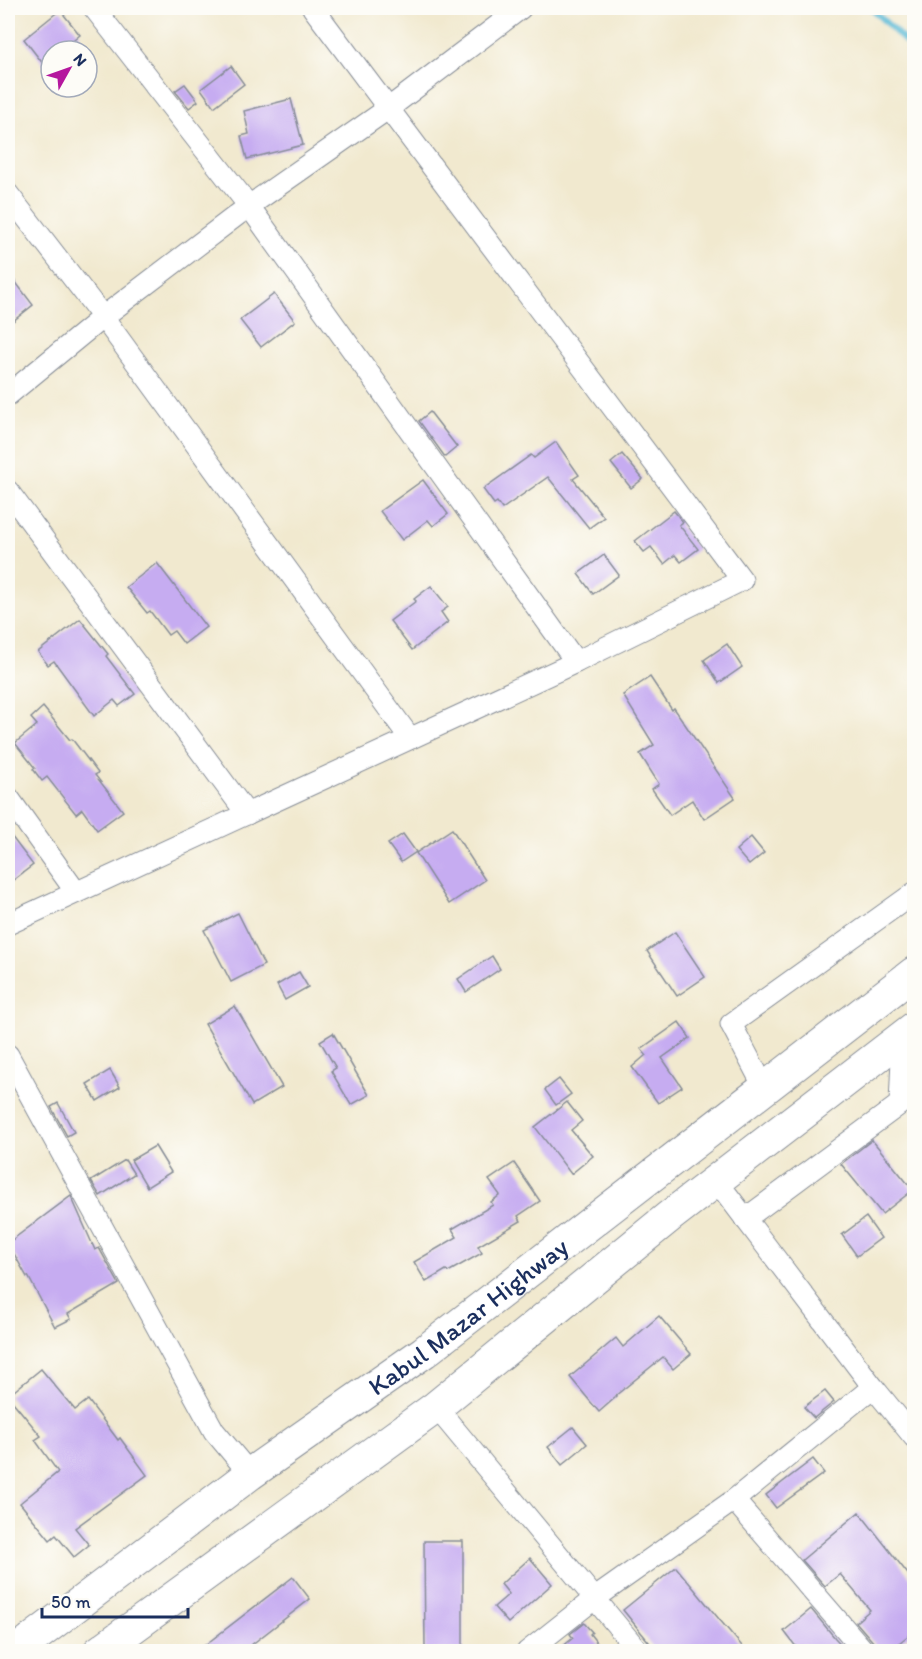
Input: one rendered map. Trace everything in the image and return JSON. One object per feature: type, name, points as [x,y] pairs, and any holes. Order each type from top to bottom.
[{"type":"highway","name":"Kabul Mazar Highway","points":[[15,1652],[250,1474],[424,1352],[915,974]]},
{"type":"highway","name":"Kabul Mazar Highway","points":[[99,1652],[436,1407],[716,1180],[909,1032]]},
{"type":"street","points":[[94,8],[249,206],[576,662]]},
{"type":"street","points":[[8,924],[576,662],[742,580],[313,8]]},
{"type":"street","points":[[8,395],[103,317],[249,206],[389,108],[521,8]]},
{"type":"street","points":[[8,194],[103,317],[410,738]]},
{"type":"street","points":[[8,491],[247,814]]},
{"type":"street","points":[[8,797],[76,892]]},
{"type":"street","points":[[765,1089],[731,1024],[915,893]]},
{"type":"street","points":[[745,1219],[900,1104],[909,1032]]},
{"type":"street","points":[[8,1055],[214,1431],[250,1474]]},
{"type":"street","points":[[716,1180],[873,1387],[915,1437]]},
{"type":"street","points":[[527,1652],[594,1599],[734,1500],[873,1387]]},
{"type":"street","points":[[436,1407],[639,1652]]},
{"type":"street","points":[[734,1500],[865,1652]]},
{"type":"building","points":[[60,10],[80,35],[75,39],[39,39],[39,58],[24,39]]},
{"type":"building","points":[[231,66],[244,84],[214,107],[201,89]]},
{"type":"building","points":[[185,84],[198,101],[189,108],[175,91]]},
{"type":"building","points":[[291,99],[303,145],[247,159],[241,136],[249,134],[244,111]]},
{"type":"building","points":[[8,272],[33,305],[8,325]]},
{"type":"building","points":[[274,294],[295,321],[261,347],[240,320]]},
{"type":"building","points":[[430,412],[457,447],[445,457],[419,421]]},
{"type":"building","points":[[556,442],[579,475],[573,479],[604,517],[589,528],[548,477],[502,509],[497,502],[494,504],[483,489],[531,455],[534,458]]},
{"type":"building","points":[[622,454],[643,479],[631,488],[611,463]]},
{"type":"building","points":[[423,480],[448,514],[433,526],[428,520],[402,540],[380,511]]},
{"type":"building","points":[[674,511],[683,522],[679,525],[698,549],[681,562],[675,555],[664,564],[651,547],[644,552],[635,541]]},
{"type":"building","points":[[604,555],[619,575],[593,594],[578,574]]},
{"type":"building","points":[[157,563],[206,627],[184,644],[174,631],[168,635],[150,611],[147,613],[126,587]]},
{"type":"building","points":[[431,586],[448,607],[441,612],[448,622],[412,650],[390,621]]},
{"type":"building","points":[[80,619],[108,654],[106,656],[135,694],[119,706],[114,700],[94,716],[54,661],[48,665],[38,652]]},
{"type":"building","points":[[727,644],[742,667],[719,683],[704,660]]},
{"type":"building","points":[[650,677],[672,710],[674,708],[735,798],[704,819],[692,800],[670,815],[652,789],[659,784],[640,754],[654,745],[623,695]]},
{"type":"building","points":[[43,707],[70,740],[72,739],[98,773],[95,775],[123,811],[97,830],[82,809],[76,814],[47,777],[42,781],[33,769],[35,768],[15,743],[37,725],[31,718]]},
{"type":"building","points":[[452,829],[485,880],[449,904],[416,853]]},
{"type":"building","points":[[8,832],[33,865],[8,884]]},
{"type":"building","points":[[403,834],[416,852],[401,862],[388,844]]},
{"type":"building","points":[[751,837],[764,853],[749,865],[736,850]]},
{"type":"building","points":[[238,913],[264,965],[231,982],[204,930]]},
{"type":"building","points":[[675,932],[705,977],[677,996],[647,951]]},
{"type":"building","points":[[492,956],[500,969],[466,992],[458,979]]},
{"type":"building","points":[[299,972],[308,987],[285,1000],[277,985]]},
{"type":"building","points":[[235,1006],[282,1087],[252,1105],[205,1024]]},
{"type":"building","points":[[679,1022],[690,1038],[662,1058],[682,1087],[658,1103],[632,1067],[646,1055],[641,1049]]},
{"type":"building","points":[[333,1033],[369,1095],[351,1105],[331,1071],[336,1068],[320,1041]]},
{"type":"building","points":[[110,1070],[120,1087],[97,1101],[87,1084]]},
{"type":"building","points":[[559,1079],[571,1094],[556,1105],[545,1090]]},
{"type":"building","points":[[567,1102],[582,1121],[571,1130],[593,1156],[571,1174],[535,1127]]},
{"type":"building","points":[[58,1103],[74,1132],[67,1136],[51,1107]]},
{"type":"building","points":[[872,1140],[913,1190],[882,1214],[841,1164]]},
{"type":"building","points":[[155,1146],[171,1172],[147,1187],[131,1160]]},
{"type":"building","points":[[125,1160],[134,1174],[100,1196],[91,1181]]},
{"type":"building","points":[[514,1163],[540,1201],[518,1216],[521,1221],[478,1246],[482,1253],[426,1282],[414,1262],[457,1237],[452,1229],[493,1205],[491,1202],[500,1195],[489,1180]]},
{"type":"building","points":[[71,1196],[95,1250],[99,1248],[119,1284],[68,1314],[71,1319],[55,1327],[8,1243]]},
{"type":"building","points":[[866,1217],[881,1238],[857,1256],[842,1235]]},
{"type":"building","points":[[659,1316],[691,1354],[673,1369],[663,1357],[599,1412],[570,1377],[616,1338],[623,1347]]},
{"type":"building","points":[[41,1369],[75,1410],[88,1400],[147,1475],[75,1528],[89,1545],[74,1557],[56,1535],[50,1540],[20,1503],[58,1472],[35,1440],[41,1436],[8,1396]]},
{"type":"building","points":[[825,1391],[834,1402],[814,1418],[804,1407]]},
{"type":"building","points":[[573,1427],[587,1444],[562,1465],[548,1447]]},
{"type":"building","points":[[813,1459],[824,1473],[776,1508],[766,1495]]},
{"type":"building","points":[[859,1512],[915,1583],[915,1630],[899,1643],[906,1652],[877,1652],[875,1644],[856,1622],[870,1610],[840,1574],[825,1586],[802,1560]]},
{"type":"building","points":[[424,1541],[463,1541],[463,1650],[425,1650]]},
{"type":"building","points":[[530,1558],[552,1584],[508,1623],[494,1607],[509,1594],[501,1584]]},
{"type":"building","points":[[676,1567],[747,1652],[657,1652],[623,1610]]},
{"type":"building","points":[[293,1577],[310,1599],[242,1652],[196,1652]]},
{"type":"building","points":[[811,1609],[848,1652],[800,1652],[784,1631]]},
{"type":"building","points":[[584,1623],[604,1652],[556,1652],[573,1638],[570,1634]]},
{"type":"waterway","points":[[871,8],[914,50]]}]
